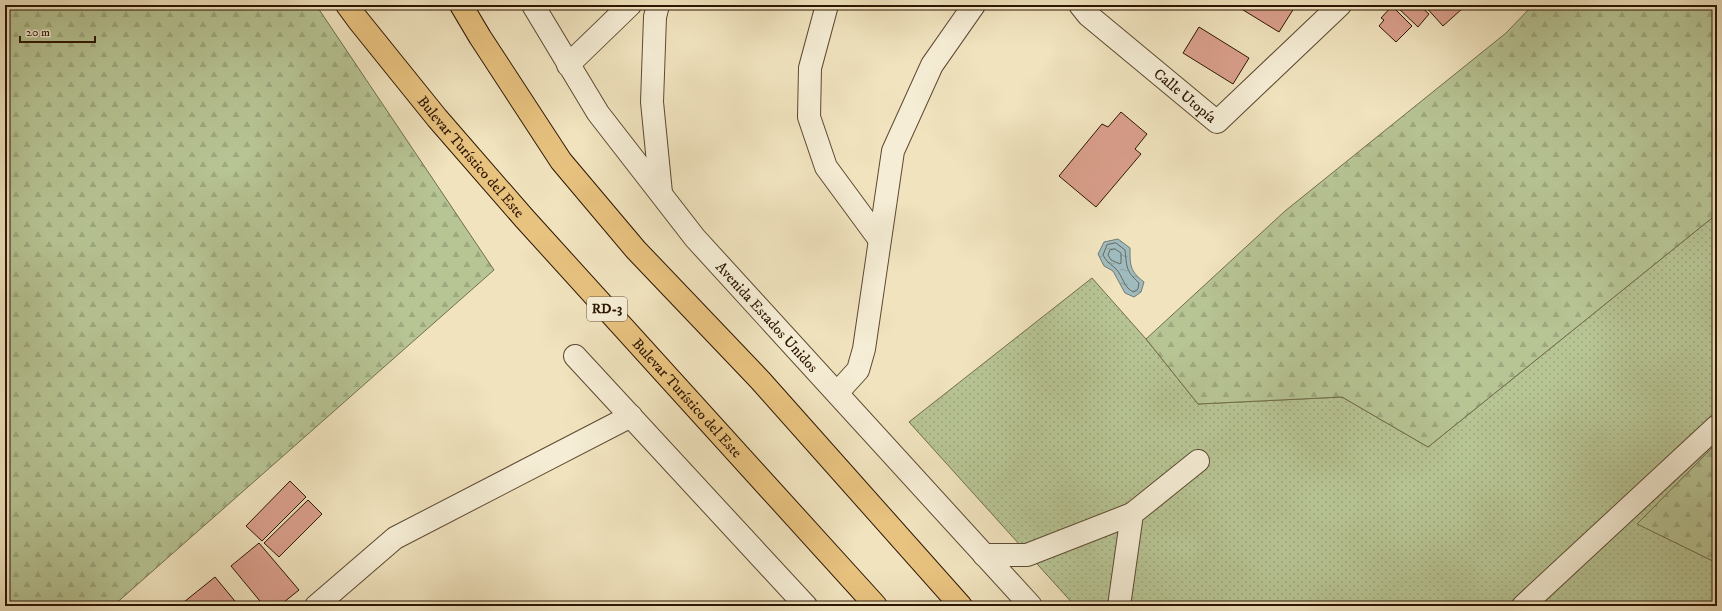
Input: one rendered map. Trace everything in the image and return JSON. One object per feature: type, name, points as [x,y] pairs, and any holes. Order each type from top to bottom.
[{"type":"highway","name":"Bulevar Turístico del Este","points":[[347,5],[437,118],[519,212],[876,606]]},
{"type":"highway","points":[[461,5],[560,161],[636,250],[760,380],[961,606]]},
{"type":"street","name":"Avenida Estados Unidos","points":[[533,5],[598,113],[696,238],[1031,606]]},
{"type":"street","points":[[568,65],[630,5]]},
{"type":"street","points":[[658,5],[654,17],[652,102],[661,193]]},
{"type":"street","points":[[827,5],[810,68],[809,117],[826,166],[879,239]]},
{"type":"street","points":[[837,393],[858,370],[864,349],[892,151],[932,65],[974,5]]},
{"type":"street","name":"Calle Utopía","points":[[1080,5],[1088,15],[1217,122],[1340,5]]},
{"type":"street","points":[[576,356],[806,606]]},
{"type":"street","points":[[316,606],[395,538],[631,416]]},
{"type":"street","points":[[1523,606],[1717,426]]},
{"type":"street","points":[[984,554],[1027,554],[1132,514],[1198,461]]},
{"type":"street","points":[[1119,606],[1132,514]]},
{"type":"green space","points":[[5,5],[316,5],[494,270],[113,606],[5,606]]},
{"type":"green space","points":[[1533,5],[1717,5],[1717,214],[1428,447],[1342,397],[1198,404],[1146,339],[1285,211],[1506,33]]},
{"type":"green space","points":[[1717,214],[1717,443],[1638,524],[1717,563],[1717,606],[1075,606],[909,422],[1092,278],[1146,339],[1198,404],[1342,397],[1428,447]]},
{"type":"green space","points":[[1717,443],[1717,563],[1637,524]]},
{"type":"water","points":[[1118,239],[1130,248],[1130,259],[1133,271],[1144,282],[1141,292],[1134,297],[1125,293],[1113,271],[1104,266],[1098,254],[1104,242]]},
{"type":"building","points":[[1235,5],[1296,5],[1279,32]]},
{"type":"building","points":[[1395,5],[1419,5],[1429,14],[1418,27]]},
{"type":"building","points":[[1424,5],[1460,5],[1463,8],[1443,26]]},
{"type":"building","points":[[1392,6],[1412,26],[1396,42],[1379,26],[1384,20],[1381,18]]},
{"type":"building","points":[[1199,27],[1249,58],[1233,84],[1183,53]]},
{"type":"building","points":[[1121,112],[1147,134],[1135,149],[1141,154],[1096,207],[1059,176],[1102,124],[1108,127]]},
{"type":"building","points":[[290,481],[306,497],[262,541],[246,526]]},
{"type":"building","points":[[308,500],[322,514],[279,557],[264,543]]},
{"type":"building","points":[[259,543],[299,590],[279,606],[264,606],[231,566]]},
{"type":"building","points":[[215,577],[239,606],[179,606]]}]
